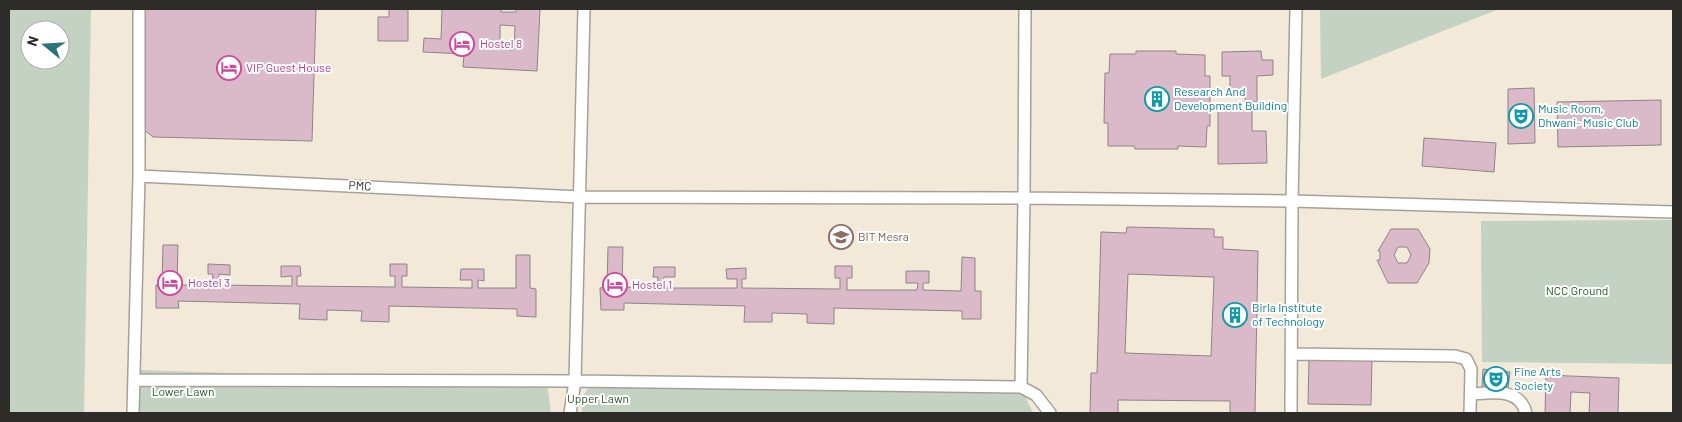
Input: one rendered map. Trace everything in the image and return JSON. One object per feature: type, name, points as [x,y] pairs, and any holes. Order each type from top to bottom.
[{"type":"street","points":[[133,413],[140,176],[139,9]]},
{"type":"street","points":[[570,413],[575,381],[584,9]]},
{"type":"street","points":[[1021,387],[1025,9]]},
{"type":"street","points":[[1290,413],[1296,9]]},
{"type":"street","name":"PMC","points":[[140,176],[580,197],[1292,201],[1673,212]]},
{"type":"street","points":[[1291,354],[1455,356],[1466,360],[1471,369],[1470,413]]},
{"type":"street","points":[[134,380],[575,381],[1021,387],[1036,396],[1050,413]]},
{"type":"street","points":[[1470,394],[1494,393],[1511,395],[1520,399],[1526,413]]},
{"type":"shaded area","name":"BIT Mesra","points":[[9,9],[1673,9],[1673,413],[9,413]]},
{"type":"green space","points":[[9,9],[91,9],[84,413],[9,413]]},
{"type":"green space","points":[[1320,9],[1499,9],[1321,79]]},
{"type":"green space","name":"NCC Ground","points":[[1673,220],[1673,364],[1482,362],[1481,221]]},
{"type":"green space","name":"Lower Lawn","points":[[138,370],[547,383],[551,413],[137,413]]},
{"type":"green space","name":"Upper Lawn","points":[[593,385],[1014,389],[1025,396],[1033,413],[582,413],[585,394],[589,387]]},
{"type":"building","name":"VIP Guest House","points":[[145,9],[316,9],[312,141],[153,137],[142,128]]},
{"type":"building","points":[[389,9],[408,9],[408,41],[378,41],[378,17],[389,17]]},
{"type":"building","name":"Hostel 8","points":[[442,9],[501,9],[501,12],[516,12],[516,9],[540,9],[537,71],[463,67],[464,54],[423,52],[424,38],[441,39]],"holes":[[[500,25],[515,26],[514,50],[500,49]]]},
{"type":"building","name":"Research And Development Building","points":[[1136,51],[1176,51],[1176,54],[1205,55],[1205,76],[1210,76],[1210,126],[1207,126],[1206,147],[1178,146],[1178,149],[1135,149],[1134,146],[1108,146],[1108,123],[1104,123],[1105,73],[1109,73],[1110,54],[1136,54]]},
{"type":"building","points":[[1261,51],[1262,60],[1273,60],[1273,75],[1257,76],[1257,102],[1245,102],[1245,94],[1230,94],[1230,76],[1222,76],[1222,52]]},
{"type":"building","name":"Music Room, Dhwani- Music Club","points":[[1534,88],[1535,143],[1508,144],[1508,89]]},
{"type":"building","points":[[1661,100],[1661,145],[1558,147],[1557,102]]},
{"type":"building","points":[[1252,110],[1252,131],[1266,131],[1267,163],[1218,164],[1218,111]]},
{"type":"building","points":[[1424,138],[1496,143],[1494,172],[1422,166]]},
{"type":"building","name":"Birla Institute of Technology","points":[[1127,227],[1214,229],[1214,237],[1223,237],[1223,249],[1258,251],[1255,413],[1230,413],[1230,401],[1118,400],[1118,413],[1090,413],[1091,373],[1097,373],[1101,232],[1126,233]],"holes":[[[1128,274],[1214,277],[1211,356],[1125,353]]]},
{"type":"building","points":[[1391,229],[1418,229],[1430,249],[1429,263],[1417,283],[1388,283],[1377,260],[1380,260],[1380,251],[1378,251]],"holes":[[[1398,247],[1407,247],[1411,255],[1407,263],[1398,263],[1394,255]]]},
{"type":"building","name":"Hostel 3","points":[[163,245],[178,245],[177,285],[212,285],[213,274],[208,274],[208,264],[230,265],[230,275],[219,274],[218,285],[292,286],[292,276],[281,277],[281,266],[300,266],[301,276],[297,276],[297,286],[395,287],[395,276],[390,276],[390,264],[407,264],[407,276],[402,276],[402,287],[472,288],[472,280],[460,280],[461,269],[484,269],[484,281],[478,280],[478,288],[516,288],[516,255],[530,255],[530,288],[536,289],[536,317],[517,316],[517,309],[389,306],[389,322],[361,321],[362,311],[327,310],[327,320],[299,319],[300,304],[178,301],[179,308],[156,308],[156,285],[162,285]]},
{"type":"building","name":"Hostel 1","points":[[608,247],[623,247],[622,287],[657,288],[658,277],[653,277],[654,267],[675,267],[675,277],[664,277],[663,288],[737,288],[737,279],[727,279],[726,269],[746,268],[746,279],[742,279],[742,288],[840,289],[840,278],[835,278],[835,266],[852,266],[852,278],[847,278],[847,290],[917,290],[918,283],[906,283],[906,271],[929,271],[929,283],[923,283],[923,290],[961,291],[962,257],[975,258],[975,291],[981,291],[981,319],[962,319],[962,311],[834,308],[834,324],[807,323],[807,314],[772,313],[772,322],[744,322],[745,306],[624,303],[624,310],[601,310],[600,288],[607,287]]},
{"type":"building","points":[[1309,359],[1372,360],[1371,405],[1308,404]]},
{"type":"building","name":"Fine Arts Society","points":[[1483,369],[1510,372],[1508,388],[1482,386]]},
{"type":"building","points":[[1546,375],[1619,378],[1618,413],[1589,413],[1590,393],[1571,392],[1570,413],[1545,413]]},
{"type":"place","name":"Hostel 8","points":[[462,44]]},
{"type":"place","name":"VIP Guest House","points":[[229,68]]},
{"type":"place","name":"Research And Development Building","points":[[1157,99]]},
{"type":"place","name":"Music Room, Dhwani- Music Club","points":[[1521,116]]},
{"type":"place","name":"BIT Mesra","points":[[841,237]]},
{"type":"place","name":"Hostel 3","points":[[170,283]]},
{"type":"place","name":"Hostel 1","points":[[615,285]]},
{"type":"place","name":"Birla Institute of Technology","points":[[1235,315]]},
{"type":"place","name":"Fine Arts Society","points":[[1496,379]]}]
